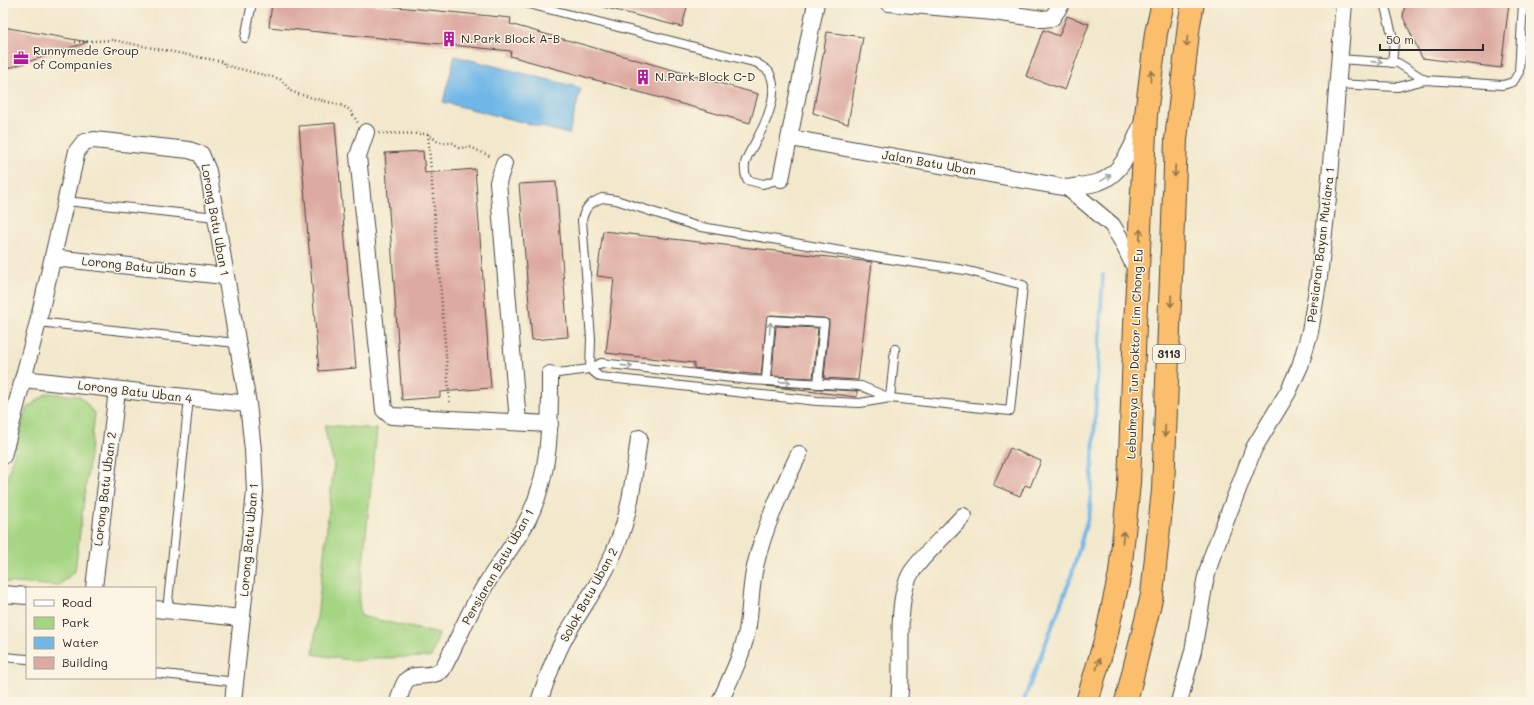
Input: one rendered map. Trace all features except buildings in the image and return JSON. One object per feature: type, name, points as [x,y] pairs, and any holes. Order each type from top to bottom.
[{"type":"highway","name":"Lebuhraya Tun Doktor Lim Chong Eu","points":[[1087,702],[1106,637],[1120,573],[1129,483],[1146,115],[1156,33],[1163,3]]},
{"type":"highway","name":"3113","points":[[1126,702],[1152,595],[1163,490],[1176,140],[1189,24],[1193,3]]},
{"type":"street","points":[[781,180],[816,3]]},
{"type":"street","points":[[889,3],[994,12],[1042,19],[1052,18],[1062,3]]},
{"type":"street","name":"Persiaran Bayan Mutiara 1","points":[[1179,702],[1193,651],[1205,581],[1212,556],[1254,448],[1288,392],[1297,372],[1310,332],[1319,277],[1329,189],[1338,59],[1344,3]]},
{"type":"street","name":"Jalan Batu Uban","points":[[790,138],[1068,188],[1100,182],[1115,173],[1128,154],[1146,115]]},
{"type":"street","points":[[366,132],[358,156],[382,406],[386,414],[391,416],[550,424]]},
{"type":"street","name":"Lorong Batu Uban 1","points":[[3,456],[38,322],[77,151],[84,142],[94,140],[189,150],[201,154],[208,171],[236,343],[248,404],[253,450],[255,492],[233,702]]},
{"type":"street","points":[[504,164],[498,182],[518,422]]},
{"type":"street","name":"Jalan Batu Uban","points":[[1068,188],[1112,225],[1138,274]]},
{"type":"street","name":"Lorong Batu Uban 5","points":[[53,258],[225,276]]},
{"type":"street","name":"Persiaran Batu Uban 1","points":[[403,701],[406,681],[412,677],[435,675],[442,670],[480,593],[529,518],[541,486],[546,465],[550,424],[550,374]]},
{"type":"street","name":"Lorong Batu Uban 4","points":[[23,379],[248,404]]},
{"type":"street","name":"Lorong Batu Uban 2","points":[[94,587],[117,390]]},
{"type":"street","name":"Solok Batu Uban 2","points":[[539,702],[565,637],[599,580],[617,546],[630,504],[639,438]]},
{"type":"street","points":[[720,702],[743,647],[747,630],[752,584],[764,534],[777,499],[798,454]]},
{"type":"street","points":[[899,702],[902,605],[906,585],[913,570],[963,516]]},
{"type":"street","points":[[3,594],[26,596]]},
{"type":"street","points":[[161,610],[241,618]]},
{"type":"lane","points":[[245,38],[252,3]]},
{"type":"lane","points":[[525,3],[757,63],[768,71],[773,83],[772,100],[758,137],[745,160],[744,170],[747,180],[757,183],[781,180]]},
{"type":"lane","points":[[1384,3],[1394,42],[1392,63]]},
{"type":"lane","points":[[1336,84],[1398,87],[1425,80],[1504,85],[1513,82],[1519,72],[1523,3]]},
{"type":"lane","points":[[1338,59],[1398,64],[1425,80]]},
{"type":"lane","points":[[602,198],[616,200],[696,226],[882,258],[965,270],[1023,285],[1010,411],[890,398],[860,403],[817,401],[600,377],[590,370],[591,340],[582,220],[584,209],[591,203],[602,198]]},
{"type":"lane","points":[[66,201],[216,217]]},
{"type":"lane","points":[[766,380],[771,320],[824,323],[818,384]]},
{"type":"lane","points":[[38,322],[236,343]]},
{"type":"lane","points":[[890,398],[895,349]]},
{"type":"lane","points":[[550,374],[590,370],[601,363],[766,380],[861,386],[890,398]]},
{"type":"lane","points":[[161,610],[190,398]]},
{"type":"lane","points":[[3,657],[26,660]]},
{"type":"lane","points":[[156,673],[236,682]]},
{"type":"path","points":[[75,42],[112,40],[224,62],[224,65],[280,79],[291,90],[298,94],[343,106],[350,110],[355,120],[366,132],[428,134],[437,141],[454,143],[459,148],[470,147],[504,164]]},
{"type":"path","points":[[428,134],[452,419]]},
{"type":"green space","points":[[47,393],[80,396],[95,414],[75,571],[58,586],[3,582],[3,494],[26,409]]},
{"type":"green space","points":[[326,425],[377,429],[359,602],[361,616],[439,634],[431,657],[376,658],[356,661],[313,654],[334,464],[324,427]]},
{"type":"water","points":[[455,56],[581,88],[569,134],[443,102]]},
{"type":"waterway","points":[[1023,702],[1070,580],[1090,511],[1103,275]]},
{"type":"place","name":"N.Park Block A-B","points":[[449,39]]},
{"type":"place","name":"Runnymede Group of Companies","points":[[21,58]]},
{"type":"place","name":"N.Park Block C-D","points":[[643,77]]}]
